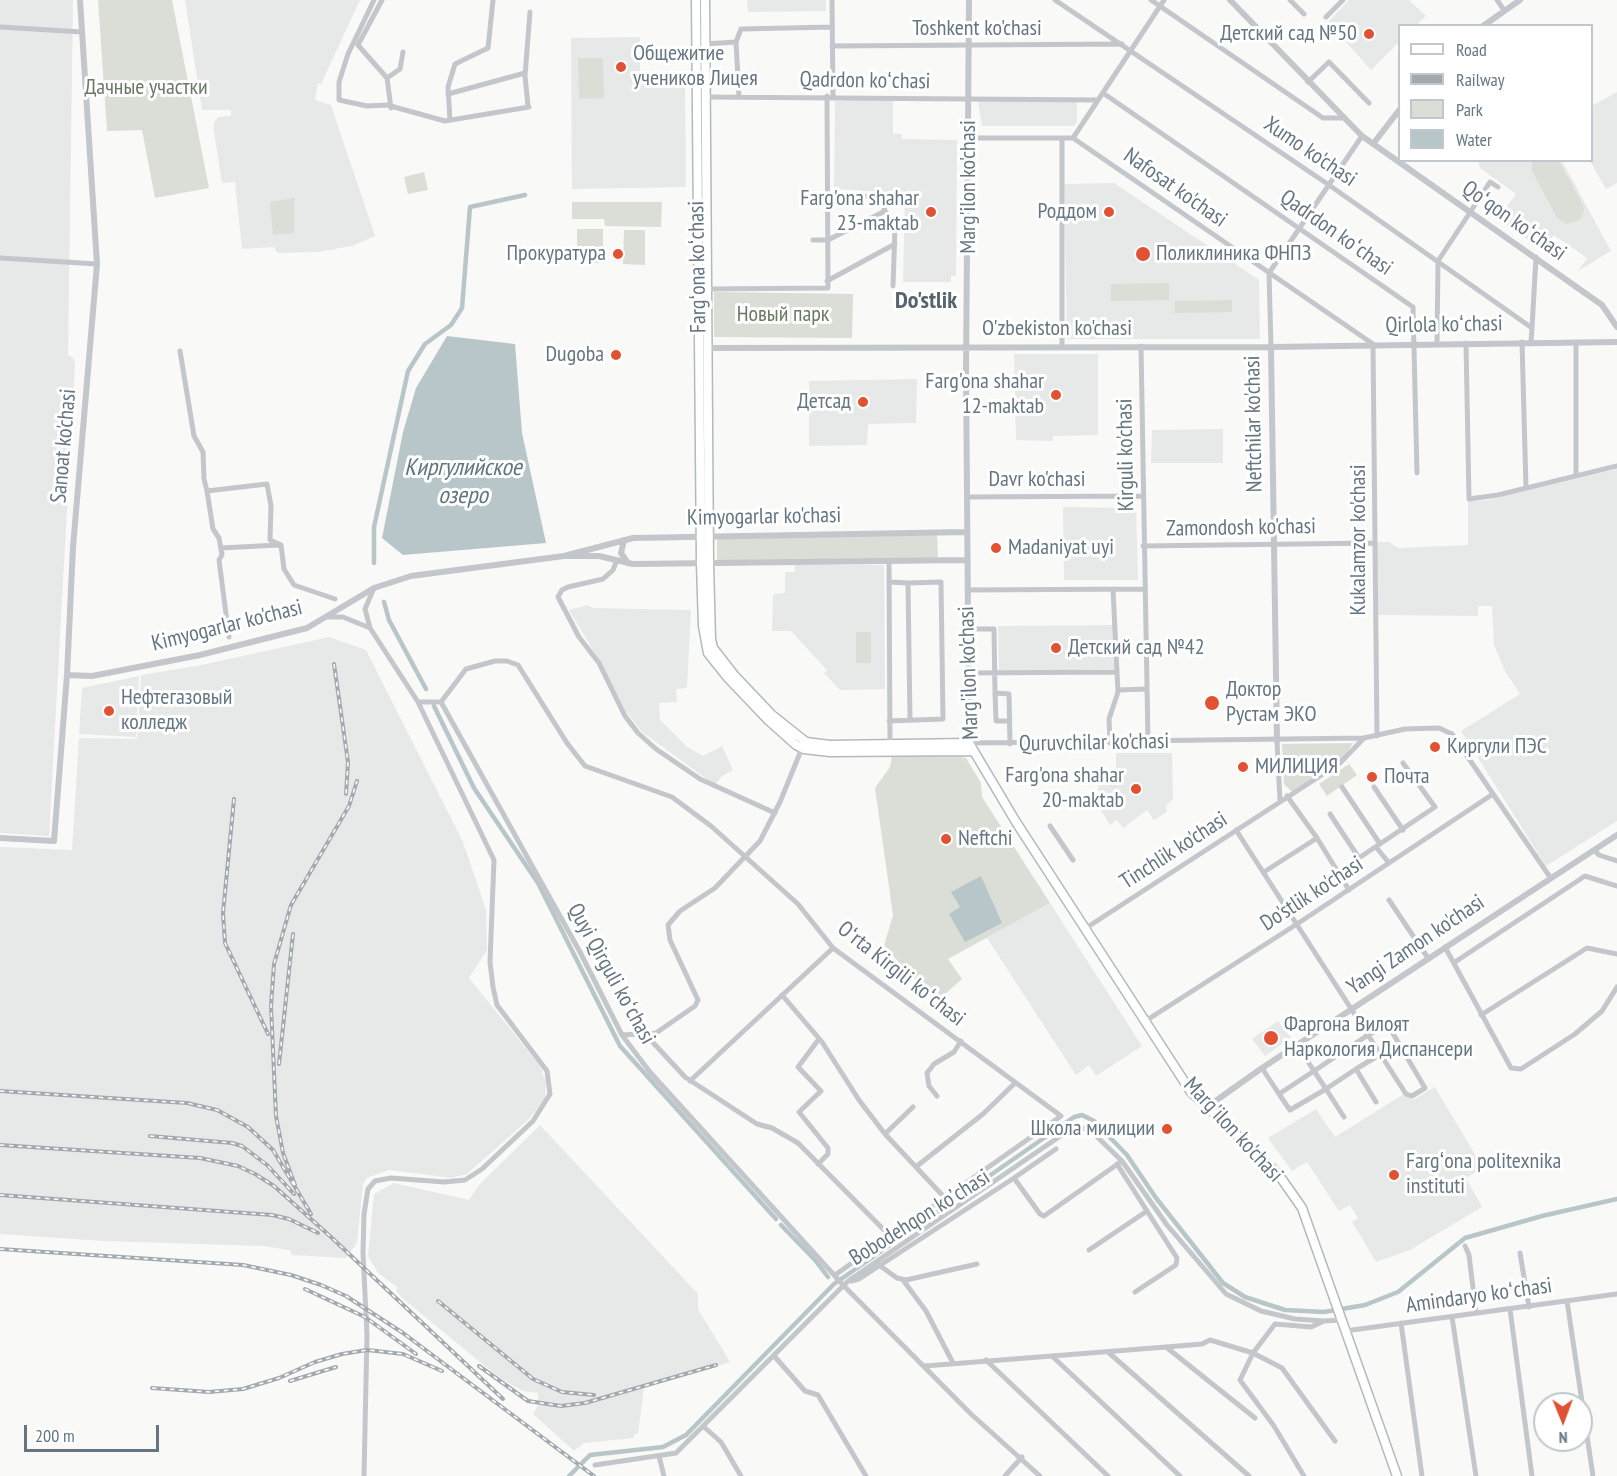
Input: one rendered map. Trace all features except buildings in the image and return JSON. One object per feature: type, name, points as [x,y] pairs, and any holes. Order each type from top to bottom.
[{"type":"main road","name":"Fargʻona koʻchasi","points":[[696,0],[705,535]]},
{"type":"main road","name":"Fargʻona koʻchasi","points":[[703,348],[707,289],[705,0]]},
{"type":"main road","name":"Quruvchilar ko'chasi","points":[[705,535],[703,626],[708,652],[728,678],[767,719],[802,748],[830,752],[970,747]]},
{"type":"main road","name":"Quruvchilar ko'chasi","points":[[705,563],[713,648],[734,675],[772,715],[806,742],[830,745],[890,743],[970,747]]},
{"type":"main road","name":"Marg'ilon ko'chasi","points":[[970,747],[1191,1092],[1279,1175],[1302,1208],[1340,1318]]},
{"type":"main road","points":[[1340,1318],[1397,1476]]},
{"type":"street","name":"Sanoat ko'chasi","points":[[0,838],[54,841],[67,675],[73,547],[98,264],[80,0]]},
{"type":"street","points":[[375,0],[348,54],[339,82],[339,100],[367,106],[387,105],[391,108],[450,120],[529,106],[525,73],[530,12]]},
{"type":"street","points":[[382,0],[358,45],[387,78],[391,108]]},
{"type":"street","points":[[450,120],[448,94],[455,64],[488,48],[493,0]]},
{"type":"street","points":[[707,289],[828,288],[832,0]]},
{"type":"street","name":"Marg'ilon ko'chasi","points":[[969,0],[966,673],[970,747]]},
{"type":"street","name":"Xumo ko'chasi","points":[[1055,0],[1329,185],[1532,328]]},
{"type":"street","points":[[1150,0],[1316,114],[1329,120],[1341,118]]},
{"type":"street","points":[[969,138],[1073,138],[1164,0]]},
{"type":"street","name":"Qoʻqon koʻchasi","points":[[1230,0],[1341,118],[1362,136],[1602,305],[1617,327]]},
{"type":"street","points":[[1290,0],[1304,14]]},
{"type":"street","points":[[1326,17],[1343,0]]},
{"type":"street","points":[[1497,0],[1504,10]]},
{"type":"street","points":[[1485,24],[1520,0]]},
{"type":"street","points":[[0,27],[82,32]]},
{"type":"street","points":[[739,97],[736,42],[741,29],[832,27]]},
{"type":"street","points":[[704,44],[736,42]]},
{"type":"street","name":"Toshkent ko'chasi","points":[[832,46],[1122,44]]},
{"type":"street","points":[[387,78],[400,69],[403,52]]},
{"type":"street","points":[[1308,82],[1329,62],[1369,103]]},
{"type":"street","points":[[448,94],[525,73]]},
{"type":"street","name":"Qadrdon koʻchasi","points":[[1103,93],[1413,307],[1418,473]]},
{"type":"street","name":"Qadrdon koʻchasi","points":[[705,97],[830,96],[1098,100]]},
{"type":"street","points":[[1373,144],[1398,112]]},
{"type":"street","points":[[1269,273],[1362,136]]},
{"type":"street","points":[[1062,138],[1062,346]]},
{"type":"street","name":"Nafosat ko'chasi","points":[[1073,138],[1373,345]]},
{"type":"street","points":[[1437,344],[1438,261],[1490,182],[1497,187]]},
{"type":"street","points":[[828,195],[881,197],[885,211],[895,227],[893,286]]},
{"type":"street","points":[[813,240],[828,240],[885,211]]},
{"type":"street","points":[[827,281],[895,244]]},
{"type":"street","points":[[1531,342],[1536,257]]},
{"type":"street","points":[[0,258],[98,264]]},
{"type":"street","name":"Neftchilar ko'chasi","points":[[1269,273],[1277,741]]},
{"type":"street","points":[[1522,342],[1526,488]]},
{"type":"street","points":[[1575,476],[1576,342]]},
{"type":"street","name":"Qirlola koʻchasi","points":[[1271,347],[1617,342]]},
{"type":"street","points":[[1466,343],[1468,497],[1473,499],[1498,495],[1617,466]]},
{"type":"street","name":"Kukalamzor ko'chasi","points":[[1373,345],[1377,736]]},
{"type":"street","name":"Kirguli ko'chasi","points":[[1141,346],[1148,742]]},
{"type":"street","name":"O'zbekiston ko'chasi","points":[[703,348],[1271,347]]},
{"type":"street","points":[[180,351],[194,436],[204,452],[204,479],[213,529],[219,538],[221,548],[222,555],[219,560],[229,637]]},
{"type":"street","points":[[207,490],[267,484],[271,506],[270,540],[281,545]]},
{"type":"street","name":"Davr ko'chasi","points":[[967,497],[1143,496]]},
{"type":"street","name":"Kimyogarlar ko'chasi","points":[[67,675],[92,676],[200,655],[307,628],[374,588],[411,576],[564,556],[624,540],[705,535],[966,532]]},
{"type":"street","points":[[624,540],[621,553],[628,563]]},
{"type":"street","name":"Zamondosh ko'chasi","points":[[1143,546],[1375,543]]},
{"type":"street","points":[[221,548],[281,545]]},
{"type":"street","points":[[281,545],[284,569],[294,585],[335,599]]},
{"type":"street","name":"Kimyogarlar ko'chasi","points":[[564,556],[628,563],[966,560]]},
{"type":"street","points":[[617,560],[613,570],[603,579],[568,586],[558,597],[579,637],[599,663],[625,716],[650,744],[700,779],[775,813]]},
{"type":"street","points":[[889,561],[890,743]]},
{"type":"street","points":[[889,582],[941,582],[943,719],[890,721]]},
{"type":"street","points":[[908,583],[910,720]]},
{"type":"street","points":[[364,1476],[367,1335],[363,1253],[364,1214],[368,1189],[375,1181],[391,1178],[444,1182],[465,1180],[482,1169],[533,1121],[550,1094],[547,1071],[497,1005],[490,962],[494,860],[418,702],[370,627],[365,609],[374,588]]},
{"type":"street","points":[[1110,742],[1109,719],[1118,690],[1113,589]]},
{"type":"street","points":[[967,590],[1144,589]]},
{"type":"street","points":[[327,617],[343,617],[370,627]]},
{"type":"street","points":[[966,629],[994,629],[996,721],[1009,721]]},
{"type":"street","name":"Oʻrta Kirgili koʻchasi","points":[[441,702],[466,669],[495,661],[518,665],[567,743],[585,766],[672,797],[746,856],[798,904],[833,948],[961,1041],[1061,1118],[889,1235],[835,1275]]},
{"type":"street","points":[[966,673],[1117,672]]},
{"type":"street","points":[[1118,690],[1147,689]]},
{"type":"street","points":[[995,693],[1009,693],[1010,744]]},
{"type":"street","points":[[418,702],[441,702]]},
{"type":"street","name":"Quyi Qirguli koʻchasi","points":[[441,702],[580,952],[622,1035],[649,1071],[835,1275],[846,1284]]},
{"type":"street","name":"Quruvchilar ko'chasi","points":[[970,747],[1010,744],[1364,738],[1424,727],[1447,730],[1550,877]]},
{"type":"street","name":"Tinchlik ko'chasi","points":[[1086,928],[1340,763],[1364,738]]},
{"type":"street","points":[[1277,741],[1280,801]]},
{"type":"street","points":[[622,1035],[656,1033],[695,1006],[698,1000],[670,940],[668,925],[680,911],[715,888],[760,841],[775,813],[802,748]]},
{"type":"street","points":[[1338,872],[1435,807],[1403,763]]},
{"type":"street","points":[[1342,787],[1389,863]]},
{"type":"street","points":[[1374,787],[1402,830]]},
{"type":"street","name":"Do'stlik ko'chasi","points":[[1147,1020],[1493,794]]},
{"type":"street","points":[[1287,796],[1317,838],[1349,890]]},
{"type":"street","points":[[1330,814],[1359,858]]},
{"type":"street","points":[[1050,826],[1073,860]]},
{"type":"street","points":[[1236,830],[1368,1035],[1409,1097],[1425,1088],[1388,1025],[1368,1035],[1279,1094]]},
{"type":"street","name":"Yangi Zamon ko'chasi","points":[[1207,1107],[1262,1068],[1617,835]]},
{"type":"street","points":[[1264,872],[1317,838]]},
{"type":"street","points":[[1594,850],[1599,855],[1617,861]]},
{"type":"street","points":[[1455,962],[1585,876],[1617,886]]},
{"type":"street","points":[[1389,900],[1428,958]]},
{"type":"street","points":[[1445,947],[1511,1068],[1521,1069],[1587,1024],[1602,1011],[1617,987]]},
{"type":"street","points":[[690,1081],[833,948]]},
{"type":"street","points":[[1481,1015],[1587,948],[1617,954]]},
{"type":"street","points":[[782,994],[819,1039],[859,1100],[885,1134],[945,1198]]},
{"type":"street","points":[[646,1035],[662,1055],[690,1081],[757,1124],[787,1135],[889,1235]]},
{"type":"street","points":[[819,1039],[798,1067],[821,1091],[799,1112],[828,1148],[828,1154],[819,1164]]},
{"type":"street","points":[[937,1096],[929,1086],[927,1073],[934,1064],[954,1052],[961,1041]]},
{"type":"street","points":[[1297,1045],[1344,1117]]},
{"type":"street","points":[[1262,1068],[1290,1110],[1381,1054]]},
{"type":"street","points":[[1356,1069],[1376,1102]]},
{"type":"street","points":[[917,1166],[983,1114],[1015,1083]]},
{"type":"street","points":[[885,1134],[913,1107]]},
{"type":"street","points":[[595,1465],[676,1453],[846,1284],[1075,1126],[1090,1130],[1226,1294],[1261,1311],[1295,1319],[1324,1321]]},
{"type":"street","points":[[1014,1178],[1056,1149]]},
{"type":"street","points":[[1119,1163],[1178,1262],[1135,1292]]},
{"type":"street","name":"Bobodehqon koʼchasi","points":[[1040,1476],[1022,1457],[971,1414],[846,1284],[859,1279],[1014,1178],[1040,1214],[1044,1216],[1119,1163]]},
{"type":"street","points":[[1089,1250],[1147,1211]]},
{"type":"street","points":[[1465,1246],[1476,1313]]},
{"type":"street","points":[[1520,1252],[1528,1307]]},
{"type":"street","points":[[903,1280],[977,1264]]},
{"type":"street","points":[[879,1265],[903,1280],[926,1311],[952,1363]]},
{"type":"street","name":"Amindaryo koʻchasi","points":[[1345,1331],[1617,1294]]},
{"type":"street","points":[[1567,1301],[1593,1476]]},
{"type":"street","points":[[1510,1309],[1532,1476]]},
{"type":"street","points":[[1452,1317],[1476,1476]]},
{"type":"street","points":[[1304,1476],[1274,1426],[1240,1380],[1253,1353],[1275,1324],[1311,1327],[1324,1321],[1340,1318]]},
{"type":"street","points":[[1401,1323],[1422,1476]]},
{"type":"street","points":[[925,1366],[1202,1344],[1210,1340],[1253,1353],[1282,1368],[1335,1441]]},
{"type":"street","points":[[1166,1347],[1255,1418]]},
{"type":"street","points":[[1108,1352],[1250,1476]]},
{"type":"street","points":[[1051,1356],[1180,1476]]},
{"type":"street","points":[[775,1357],[805,1391],[818,1395],[866,1476]]},
{"type":"street","points":[[986,1360],[1108,1476]]},
{"type":"street","points":[[704,1426],[721,1442],[741,1476]]},
{"type":"street","points":[[659,1456],[664,1476]]},
{"type":"street","points":[[1005,1476],[1022,1457]]},
{"type":"shaded area","points":[[0,0],[73,0],[68,355],[75,363],[49,836],[0,833]]},
{"type":"shaded area","points":[[185,0],[360,0],[321,84],[318,83],[315,100],[331,105],[375,236],[352,246],[318,252],[277,253],[274,247],[242,249],[235,182],[222,183],[214,132],[214,123],[218,117],[231,116],[231,110],[202,110]]},
{"type":"shaded area","points":[[747,0],[826,0],[826,11],[748,12]]},
{"type":"shaded area","name":"Детский сад №50","points":[[1349,0],[1409,0],[1426,16],[1417,24],[1398,24],[1398,43],[1371,70],[1328,22]]},
{"type":"shaded area","points":[[640,37],[640,72],[685,72],[686,187],[572,189],[571,38]]},
{"type":"shaded area","points":[[1617,92],[1617,183],[1606,189],[1591,162],[1593,162],[1593,105]]},
{"type":"shaded area","points":[[893,100],[893,134],[902,134],[902,139],[957,140],[956,276],[951,276],[951,282],[903,282],[905,193],[834,189],[835,101]]},
{"type":"shaded area","points":[[978,101],[1077,101],[1077,123],[1073,126],[982,126]]},
{"type":"shaded area","points":[[1478,162],[1563,162],[1611,251],[1578,271],[1587,258],[1554,235],[1543,250],[1498,219],[1516,194],[1480,168]]},
{"type":"shaded area","name":"Поликлиника ФНПЗ","points":[[1114,183],[1259,280],[1260,339],[1067,339],[1064,184]]},
{"type":"shaded area","name":"Farg'ona shahar 12-maktab","points":[[1014,354],[1098,354],[1098,435],[1053,436],[1053,441],[1016,440]]},
{"type":"shaded area","name":"Детсад","points":[[917,379],[916,423],[868,424],[867,445],[809,446],[809,381]]},
{"type":"shaded area","points":[[1223,429],[1223,463],[1151,463],[1152,430]]},
{"type":"shaded area","points":[[1617,469],[1617,821],[1546,866],[1461,731],[1520,694],[1505,671],[1494,645],[1492,606],[1478,606],[1478,616],[1378,615],[1377,542],[1389,542],[1398,548],[1468,545],[1468,501],[1488,500]]},
{"type":"shaded area","points":[[1063,507],[1136,508],[1138,580],[1064,580]]},
{"type":"shaded area","points":[[795,565],[884,565],[885,689],[840,690],[824,673],[827,670],[791,631],[772,631],[773,594],[785,593],[785,572],[795,572]]},
{"type":"shaded area","points":[[588,605],[593,608],[691,610],[687,688],[676,689],[677,702],[659,703],[660,720],[687,747],[703,756],[722,746],[733,770],[721,777],[715,785],[642,732],[626,712],[602,665],[569,610]]},
{"type":"shaded area","name":"Детский сад №42","points":[[1113,625],[1114,669],[999,671],[998,626]]},
{"type":"shaded area","points":[[329,637],[366,650],[463,842],[486,910],[487,950],[469,978],[540,1066],[546,1083],[545,1099],[528,1120],[467,1174],[451,1178],[389,1170],[367,1178],[363,1184],[357,1243],[346,1258],[292,1255],[290,1250],[262,1246],[103,1241],[0,1234],[0,847],[72,850],[79,738],[137,739],[141,675],[202,665]]},
{"type":"shaded area","name":"Нефтегазовый колледж","points":[[139,676],[136,737],[79,734],[82,688]]},
{"type":"shaded area","name":"Farg'ona shahar 20-maktab","points":[[1116,753],[1172,753],[1173,799],[1166,806],[1167,812],[1154,820],[1147,810],[1123,828],[1117,820],[1110,825],[1099,807],[1098,780],[1116,779]]},
{"type":"shaded area","points":[[1050,903],[1142,1046],[1096,1076],[1089,1065],[1076,1075],[987,938]]},
{"type":"shaded area","name":"Фаргона Вилоят Наркология Диспансери","points":[[1278,1021],[1291,1038],[1265,1056],[1252,1039]]},
{"type":"shaded area","name":"Fargʻona politexnika instituti","points":[[1435,1087],[1483,1168],[1466,1178],[1482,1207],[1410,1250],[1376,1262],[1352,1222],[1358,1218],[1350,1205],[1339,1211],[1307,1162],[1292,1171],[1268,1138],[1316,1109],[1335,1137],[1407,1092],[1413,1100]]},
{"type":"shaded area","points":[[540,1125],[698,1294],[698,1309],[730,1362],[644,1388],[638,1434],[634,1434],[634,1438],[584,1443],[574,1451],[533,1414],[538,1405],[538,1393],[523,1391],[498,1377],[401,1297],[396,1291],[397,1287],[378,1273],[368,1256],[374,1194],[394,1183],[469,1200],[479,1185]]},
{"type":"green space","name":"Дачные участки","points":[[98,0],[172,0],[209,188],[155,198],[142,130],[107,131]]},
{"type":"green space","points":[[578,58],[603,58],[604,98],[579,99]]},
{"type":"green space","points":[[1533,162],[1560,162],[1583,205],[1584,211],[1580,220],[1567,224],[1557,218],[1531,169]]},
{"type":"green space","points":[[424,172],[428,190],[408,194],[404,177]]},
{"type":"green space","points":[[294,198],[294,233],[273,235],[270,202]]},
{"type":"green space","points":[[572,202],[662,202],[661,227],[605,226],[604,219],[572,219]]},
{"type":"green space","points":[[577,229],[603,229],[603,263],[577,263]]},
{"type":"green space","points":[[624,230],[645,230],[645,265],[623,264]]},
{"type":"green space","points":[[1169,283],[1169,300],[1111,301],[1111,284]]},
{"type":"green space","name":"Новый парк","points":[[714,292],[853,294],[852,338],[714,337]]},
{"type":"green space","points":[[1232,300],[1232,312],[1175,313],[1175,301]]},
{"type":"green space","points":[[937,532],[938,560],[717,563],[717,535]]},
{"type":"green space","points":[[856,632],[871,632],[871,663],[856,663]]},
{"type":"green space","points":[[1353,743],[1341,762],[1293,793],[1284,784],[1282,744]]},
{"type":"green space","name":"Neftchi","points":[[947,754],[966,758],[981,783],[982,797],[1050,903],[948,959],[962,979],[936,1002],[884,946],[893,915],[875,788],[890,767],[892,755]]},
{"type":"green space","points":[[1349,764],[1357,775],[1327,796],[1319,784]]},
{"type":"water","name":"Киргулийское озеро","points":[[447,336],[515,344],[522,433],[546,543],[403,555],[382,538],[403,432],[416,388]]},
{"type":"water","points":[[981,876],[1002,923],[965,942],[949,914],[960,907],[951,892]]},
{"type":"waterway","points":[[374,563],[374,527],[408,371],[425,344],[451,325],[462,308],[470,207],[525,195]]},
{"type":"waterway","points":[[384,602],[389,620],[426,689]]},
{"type":"waterway","points":[[434,706],[474,788],[538,883],[620,1046],[776,1219]]},
{"type":"waterway","points":[[569,1476],[590,1455],[663,1447],[686,1435],[834,1284],[1074,1117],[1082,1115],[1094,1121],[1127,1155],[1156,1198],[1223,1283],[1245,1297],[1285,1310],[1324,1312],[1365,1305],[1398,1292],[1465,1238],[1542,1216],[1617,1199]]},
{"type":"waterway","points":[[781,1225],[828,1277]]},
{"type":"railway","points":[[334,664],[348,762],[346,794]]},
{"type":"railway","points":[[295,1185],[283,1153],[276,1116],[271,1006],[274,964],[291,905],[349,806],[357,781]]},
{"type":"railway","points":[[234,799],[223,913],[225,943],[268,1034]]},
{"type":"railway","points":[[279,1064],[293,934]]},
{"type":"railway","points":[[0,1091],[187,1103],[217,1110],[248,1127],[273,1150],[311,1214]]},
{"type":"railway","points":[[150,1136],[232,1143],[242,1146],[267,1165],[294,1194]]},
{"type":"railway","points":[[0,1145],[200,1158],[238,1166],[255,1174],[274,1186],[331,1237],[503,1399]]},
{"type":"railway","points":[[0,1195],[272,1215],[289,1219],[318,1233]]},
{"type":"railway","points":[[0,1249],[243,1265],[291,1275],[321,1285],[346,1296],[403,1333],[594,1476]]},
{"type":"railway","points":[[305,1289],[365,1317],[416,1354]]},
{"type":"railway","points":[[438,1301],[533,1379],[562,1392],[594,1395]]},
{"type":"railway","points":[[152,1388],[209,1392],[243,1389],[279,1378],[315,1362],[367,1350],[403,1354],[442,1371]]},
{"type":"railway","points":[[479,1366],[528,1401],[561,1406],[585,1403],[716,1365]]},
{"type":"railway","points":[[290,1381],[336,1367]]},
{"type":"place","name":"Детский сад №50","points":[[1369,34]]},
{"type":"place","name":"Общежитие учеников Лицея","points":[[621,67]]},
{"type":"place","name":"Farg'ona shahar 23-maktab","points":[[931,212]]},
{"type":"place","name":"Роддом","points":[[1109,212]]},
{"type":"place","name":"Прокуратура","points":[[618,254]]},
{"type":"place","name":"Поликлиника ФНПЗ","points":[[1143,254]]},
{"type":"place","name":"Dugoba","points":[[616,355]]},
{"type":"place","name":"Farg'ona shahar 12-maktab","points":[[1056,395]]},
{"type":"place","name":"Детсад","points":[[863,402]]},
{"type":"place","name":"Madaniyat uyi","points":[[996,548]]},
{"type":"place","name":"Детский сад №42","points":[[1056,648]]},
{"type":"place","name":"Доктор Рустам ЭКО","points":[[1212,703]]},
{"type":"place","name":"Нефтегазовый колледж","points":[[109,711]]},
{"type":"place","name":"Киргули ПЭС","points":[[1435,747]]},
{"type":"place","name":"МИЛИЦИЯ","points":[[1243,767]]},
{"type":"place","name":"Почта","points":[[1372,777]]},
{"type":"place","name":"Farg'ona shahar 20-maktab","points":[[1136,789]]},
{"type":"place","name":"Neftchi","points":[[946,839]]},
{"type":"place","name":"Фаргона Вилоят Наркология Диспансери","points":[[1271,1038]]},
{"type":"place","name":"Школа милиции","points":[[1167,1129]]},
{"type":"place","name":"Fargʻona politexnika instituti","points":[[1394,1175]]},
{"type":"district","name":"Do'stlik","points":[[926,301]]}]
